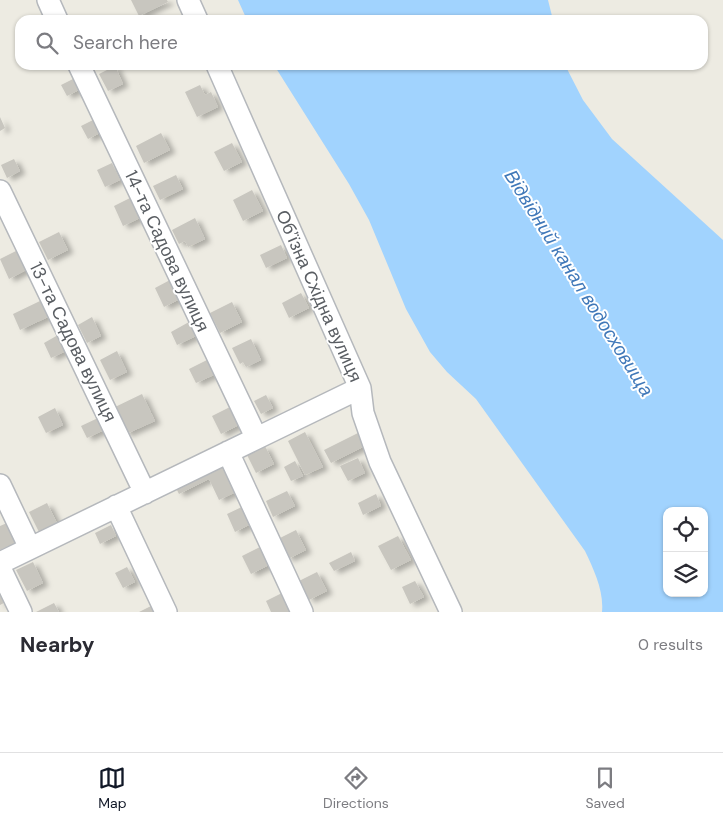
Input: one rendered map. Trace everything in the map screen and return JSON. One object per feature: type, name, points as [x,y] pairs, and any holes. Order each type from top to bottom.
[{"type":"street","points":[[48,0],[55,15]]},
{"type":"street","points":[[188,0],[195,15]]},
{"type":"street","name":"14-та Садова вулиця","points":[[81,70],[256,438]]},
{"type":"street","name":"Обʼїзна Східна вулиця","points":[[219,70],[360,388],[363,413],[380,462],[451,612]]},
{"type":"street","name":"13-та Садова вулиця","points":[[0,191],[145,493]]},
{"type":"street","points":[[0,563],[360,388]]},
{"type":"street","points":[[228,452],[302,612]]},
{"type":"street","points":[[0,485],[30,548]]},
{"type":"street","points":[[116,506],[166,612]]},
{"type":"street","points":[[0,568],[21,612]]},
{"type":"water","points":[[238,0],[548,0],[552,15],[245,15]]},
{"type":"water","name":"Відвідний канал водосховища","points":[[277,70],[568,70],[583,100],[612,139],[723,240],[723,612],[602,612],[600,588],[585,551],[476,399],[447,372],[430,352],[406,309],[369,220],[349,184]]},
{"type":"building","points":[[131,0],[167,0],[168,2],[141,15],[138,15]]},
{"type":"building","points":[[107,70],[117,70],[123,84],[108,91],[99,74]]},
{"type":"building","points":[[73,79],[79,90],[67,96],[61,85]]},
{"type":"building","points":[[200,85],[205,95],[211,92],[218,107],[197,117],[185,92]]},
{"type":"building","points":[[0,117],[5,128],[0,131]]},
{"type":"building","points":[[93,120],[100,133],[88,139],[81,126]]},
{"type":"building","points":[[161,133],[170,150],[144,163],[136,146]]},
{"type":"building","points":[[232,143],[242,162],[224,171],[214,152]]},
{"type":"building","points":[[14,159],[20,171],[7,178],[1,165]]},
{"type":"building","points":[[112,163],[120,180],[105,187],[97,170]]},
{"type":"building","points":[[176,175],[183,189],[160,200],[153,186]]},
{"type":"building","points":[[252,190],[263,211],[243,221],[233,200]]},
{"type":"building","points":[[132,197],[142,217],[123,226],[114,206]]},
{"type":"building","points":[[195,218],[205,239],[188,247],[185,241],[179,244],[172,230]]},
{"type":"building","points":[[59,232],[68,250],[48,260],[39,242]]},
{"type":"building","points":[[281,245],[287,258],[266,268],[260,255]]},
{"type":"building","points":[[18,250],[28,269],[9,279],[0,259]]},
{"type":"building","points":[[170,280],[180,299],[164,307],[155,288]]},
{"type":"building","points":[[301,293],[309,308],[289,318],[282,303]]},
{"type":"building","points":[[40,301],[48,317],[20,330],[13,314]]},
{"type":"building","points":[[232,302],[242,322],[220,333],[210,313]]},
{"type":"building","points":[[92,317],[101,336],[87,343],[78,325]]},
{"type":"building","points":[[189,322],[196,336],[177,345],[171,332]]},
{"type":"building","points":[[58,335],[66,351],[51,358],[44,343]]},
{"type":"building","points":[[251,339],[261,360],[246,367],[243,362],[240,364],[232,348]]},
{"type":"building","points":[[117,351],[127,372],[110,380],[100,360]]},
{"type":"building","points":[[209,359],[216,374],[196,383],[189,369]]},
{"type":"building","points":[[142,394],[155,421],[126,434],[113,408]]},
{"type":"building","points":[[266,395],[273,408],[261,414],[254,401]]},
{"type":"building","points":[[236,404],[245,422],[221,434],[212,416]]},
{"type":"building","points":[[55,408],[63,425],[46,433],[38,417]]},
{"type":"building","points":[[98,418],[104,430],[87,438],[81,426]]},
{"type":"building","points":[[364,430],[371,443],[331,463],[324,450]]},
{"type":"building","points":[[305,432],[323,467],[305,475],[288,441]]},
{"type":"building","points":[[265,446],[274,464],[256,473],[247,455]]},
{"type":"building","points":[[224,457],[240,490],[219,500],[209,479],[179,494],[173,482]]},
{"type":"building","points":[[358,458],[365,473],[348,481],[340,466]]},
{"type":"building","points":[[295,461],[303,476],[291,481],[284,467]]},
{"type":"building","points":[[287,491],[295,506],[273,517],[266,501]]},
{"type":"building","points":[[376,494],[381,506],[363,515],[358,503]]},
{"type":"building","points":[[47,503],[57,523],[39,532],[29,512]]},
{"type":"building","points":[[246,505],[255,522],[235,532],[227,514]]},
{"type":"building","points":[[7,523],[16,542],[0,550],[0,526]]},
{"type":"building","points":[[111,525],[116,536],[100,544],[95,533]]},
{"type":"building","points":[[296,530],[306,550],[288,559],[278,539]]},
{"type":"building","points":[[398,536],[411,560],[391,570],[378,546]]},
{"type":"building","points":[[262,546],[271,564],[251,574],[242,556]]},
{"type":"building","points":[[351,552],[355,561],[334,571],[329,563]]},
{"type":"building","points":[[33,562],[43,583],[27,591],[16,570]]},
{"type":"building","points":[[127,567],[135,582],[123,588],[115,573]]},
{"type":"building","points":[[317,572],[327,591],[309,600],[299,581]]},
{"type":"building","points":[[415,581],[424,597],[410,604],[402,587]]},
{"type":"building","points":[[0,584],[8,601],[0,605]]},
{"type":"building","points":[[282,593],[292,612],[271,612],[266,601]]},
{"type":"building","points":[[54,603],[59,612],[36,612]]},
{"type":"building","points":[[153,605],[157,612],[139,612]]}]
